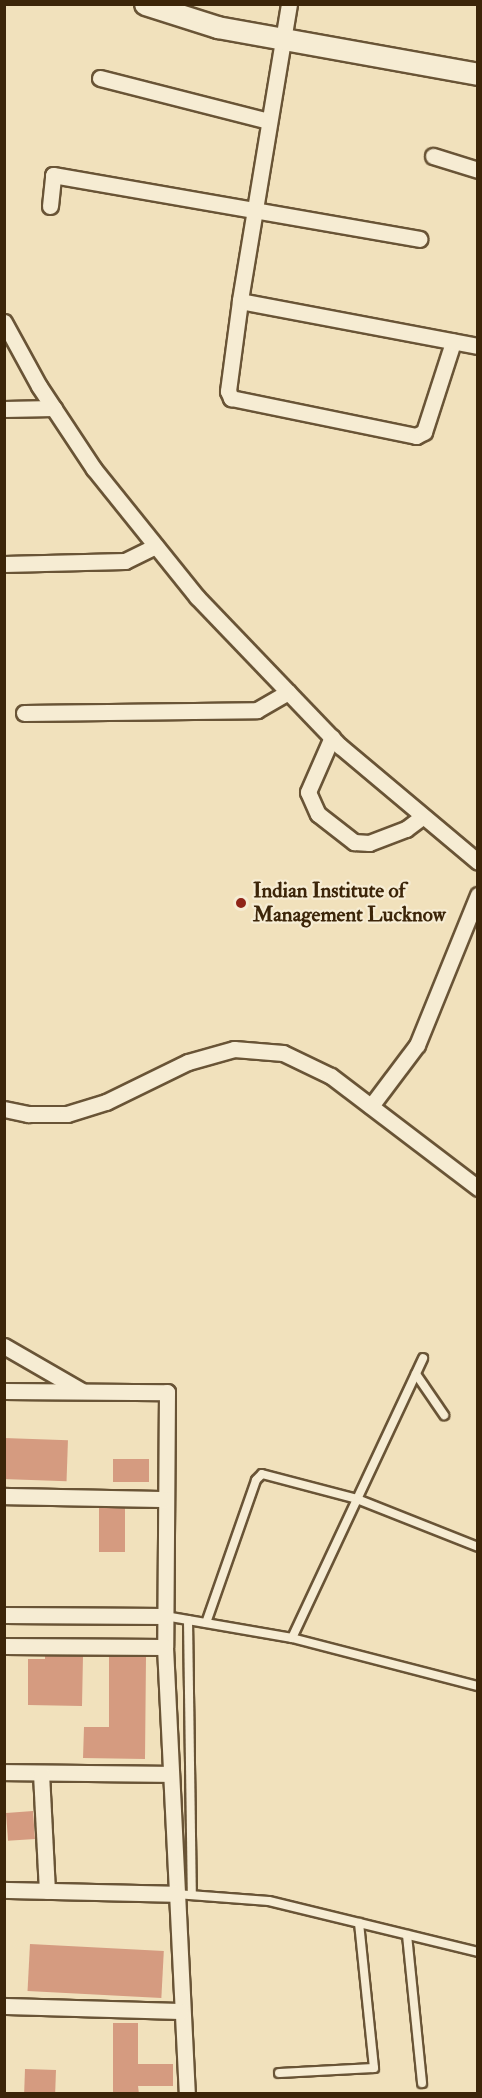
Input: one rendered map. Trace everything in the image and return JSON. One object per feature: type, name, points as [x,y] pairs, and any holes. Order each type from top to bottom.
[{"type":"street","points":[[145,4],[217,27],[477,74]]},
{"type":"street","points":[[289,4],[281,38],[240,301],[228,391],[231,398],[416,436],[424,432],[453,342]]},
{"type":"street","points":[[100,78],[269,121]]},
{"type":"street","points":[[433,156],[477,170]]},
{"type":"street","points":[[50,206],[53,175],[256,208],[419,239]]},
{"type":"street","points":[[240,301],[477,346]]},
{"type":"street","points":[[4,322],[54,408],[94,468],[197,597],[332,737],[422,817],[477,862]]},
{"type":"street","points":[[4,410],[54,408]]},
{"type":"street","points":[[4,564],[125,561],[156,546]]},
{"type":"street","points":[[24,713],[257,710],[288,692]]},
{"type":"street","points":[[332,737],[308,792],[318,814],[354,842],[369,843],[397,832],[422,817]]},
{"type":"street","points":[[370,1106],[417,1045],[477,895]]},
{"type":"street","points":[[4,1109],[28,1114],[67,1114],[106,1102],[188,1062],[234,1049],[283,1053],[331,1076],[477,1188]]},
{"type":"street","points":[[4,1346],[83,1391]]},
{"type":"street","points":[[4,1390],[166,1392],[165,1647],[181,2011],[187,2094]]},
{"type":"street","points":[[4,1496],[166,1499]]},
{"type":"street","points":[[4,1614],[165,1616]]},
{"type":"street","points":[[4,1646],[165,1647]]},
{"type":"street","points":[[4,1772],[171,1774]]},
{"type":"street","points":[[41,1773],[47,1891]]},
{"type":"street","points":[[4,1890],[176,1894]]},
{"type":"street","points":[[4,2006],[181,2011]]},
{"type":"lane","points":[[292,1638],[423,1358]]},
{"type":"lane","points":[[416,1374],[444,1415]]},
{"type":"lane","points":[[206,1623],[258,1475],[357,1499],[477,1547]]},
{"type":"lane","points":[[165,1616],[292,1638],[477,1686]]},
{"type":"lane","points":[[188,1620],[192,1895]]},
{"type":"lane","points":[[176,1894],[269,1902],[477,1952]]},
{"type":"lane","points":[[279,2073],[374,2068],[359,1923]]},
{"type":"lane","points":[[407,1935],[422,2083]]},
{"type":"building","points":[[4,1438],[68,1440],[67,1481],[4,1479]]},
{"type":"building","points":[[113,1459],[149,1459],[149,1482],[113,1482]]},
{"type":"building","points":[[99,1508],[125,1508],[125,1552],[99,1552]]},
{"type":"building","points":[[45,1656],[83,1656],[82,1706],[28,1705],[28,1659],[45,1659]]},
{"type":"building","points":[[109,1656],[146,1657],[145,1759],[83,1758],[84,1727],[109,1727]]},
{"type":"building","points":[[33,1811],[35,1839],[8,1841],[6,1813]]},
{"type":"building","points":[[30,1944],[164,1951],[161,1998],[28,1991]]},
{"type":"building","points":[[113,2023],[138,2023],[138,2064],[173,2064],[173,2086],[138,2086],[139,2094],[113,2094]]},
{"type":"building","points":[[25,2069],[56,2070],[55,2094],[24,2094]]},
{"type":"place","name":"Indian Institute of Management Lucknow","points":[[241,903]]}]
